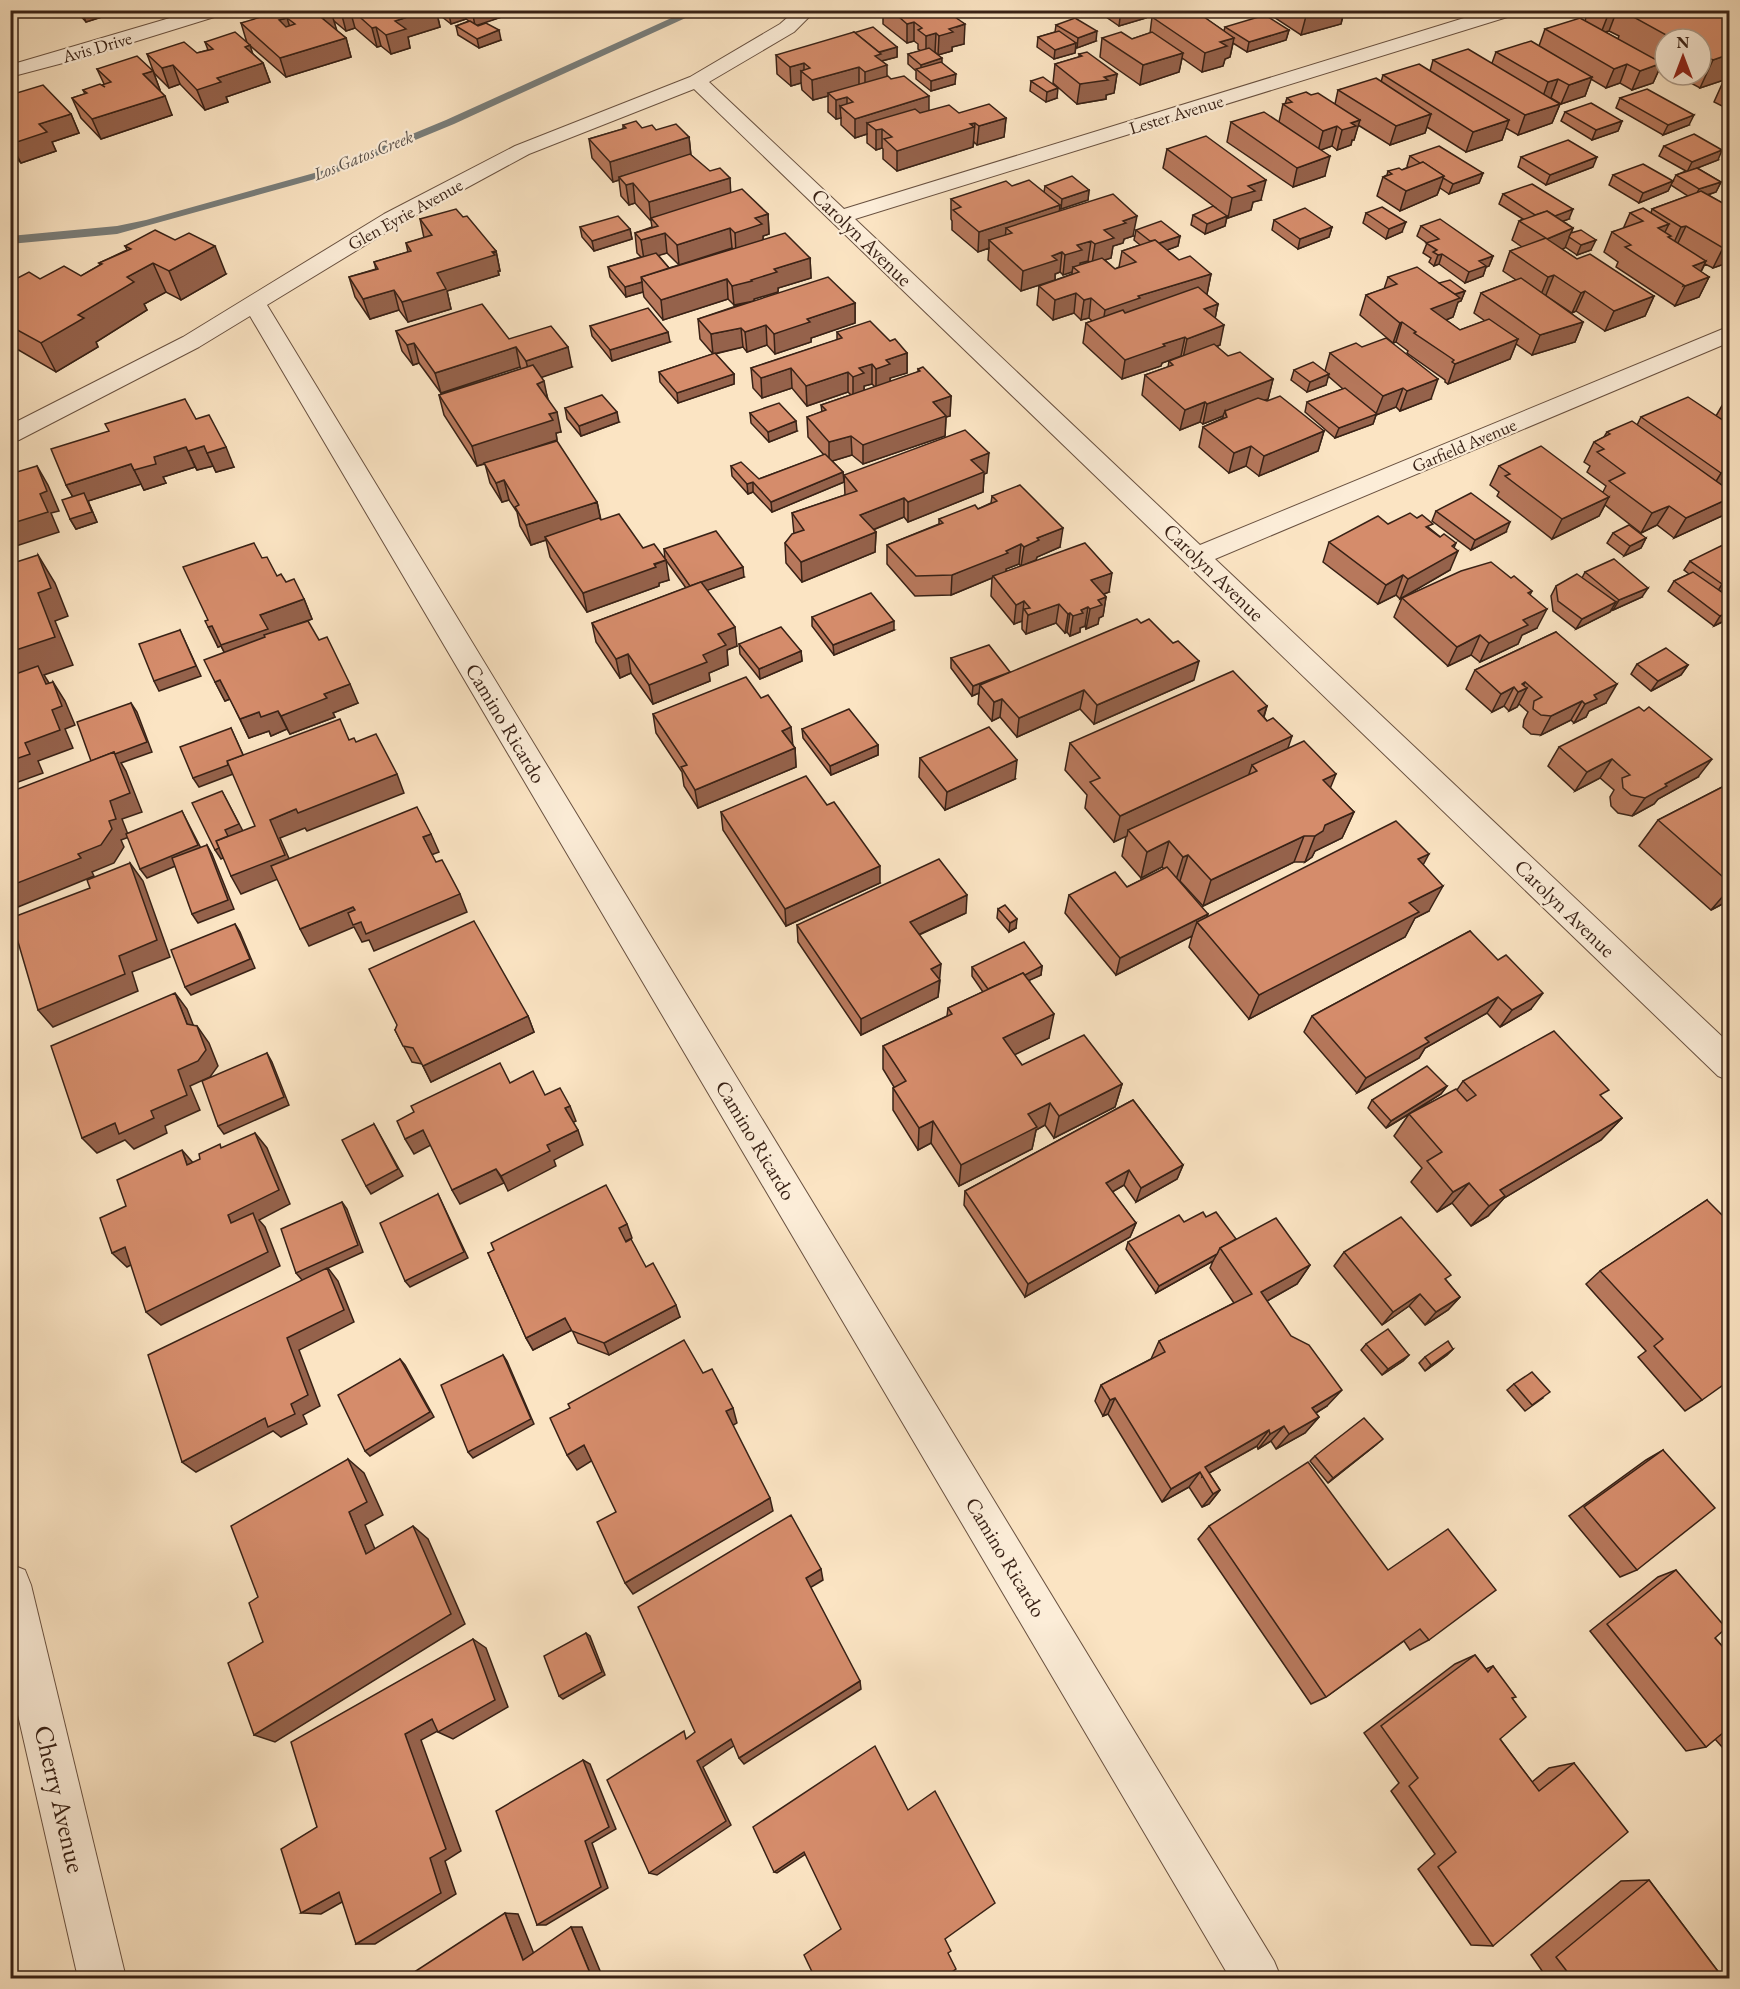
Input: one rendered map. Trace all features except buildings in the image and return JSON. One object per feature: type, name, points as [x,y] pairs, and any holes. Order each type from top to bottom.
[{"type":"street","name":"Avis Drive","points":[[10,70],[75,54],[218,10]]},
{"type":"street","name":"Glen Eyrie Avenue","points":[[10,435],[191,342],[392,219],[522,150],[697,81],[787,28],[807,10]]},
{"type":"street","name":"Lester Avenue","points":[[841,217],[1510,10]]},
{"type":"street","name":"Carolyn Avenue","points":[[697,81],[1730,1066]]},
{"type":"street","name":"Camino Ricardo","points":[[254,303],[1257,1978]]},
{"type":"street","name":"Garfield Avenue","points":[[1197,556],[1730,333]]},
{"type":"street","name":"Cherry Avenue","points":[[10,1584],[102,1978]]},
{"type":"waterway","name":"Los Gatos Creek","points":[[10,240],[117,230],[329,172],[450,122],[698,10]]}]
